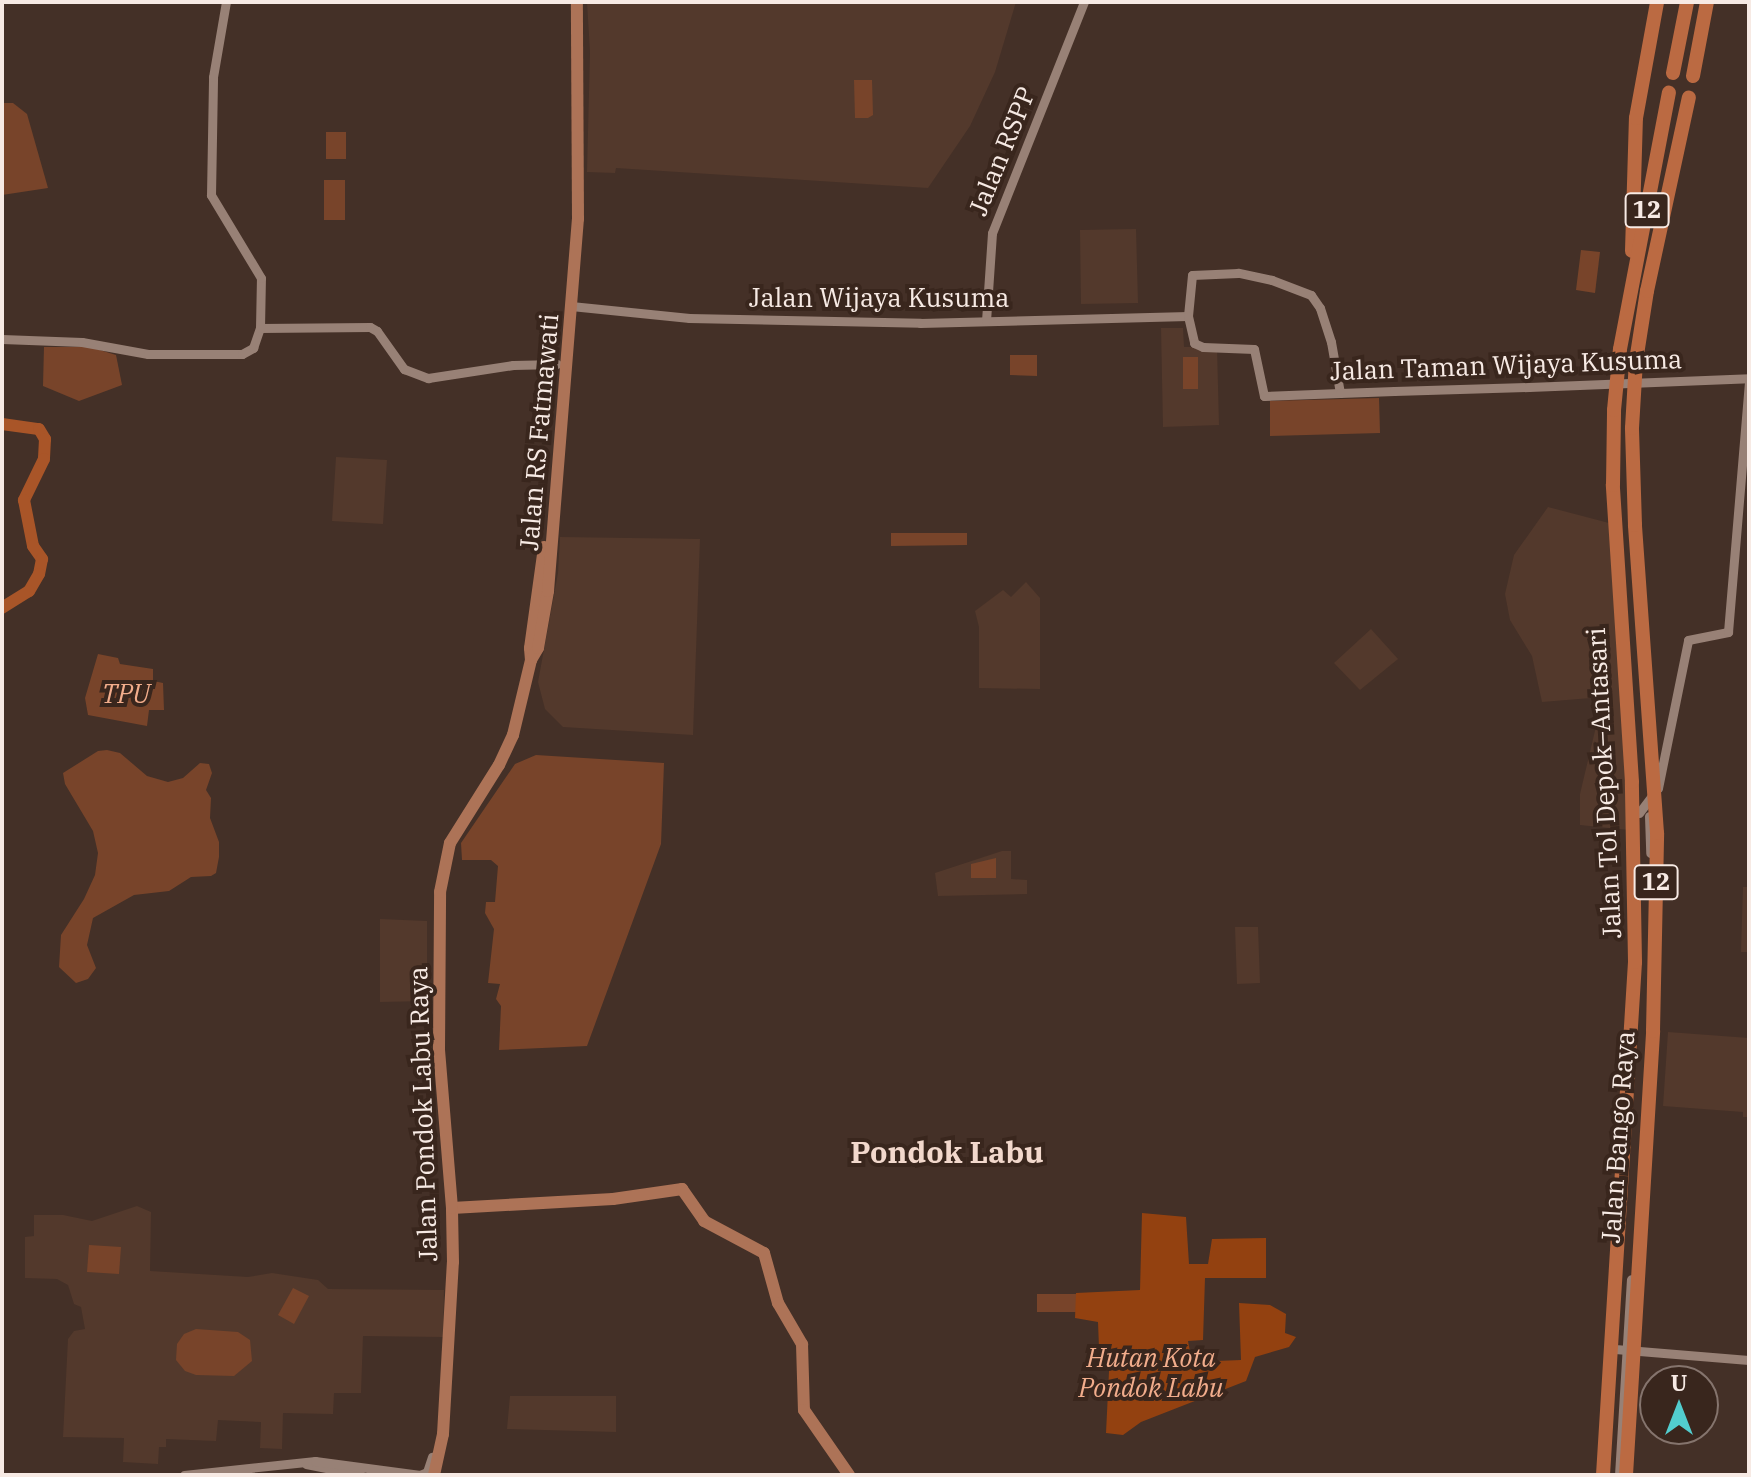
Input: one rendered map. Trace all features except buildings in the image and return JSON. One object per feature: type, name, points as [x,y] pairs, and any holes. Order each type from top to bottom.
[{"type":"highway","points":[[1630,296],[1636,118],[1657,2]]},
{"type":"highway","points":[[1673,73],[1687,2]]},
{"type":"highway","points":[[1693,76],[1707,2]]},
{"type":"highway","name":"Jalan Tol Depok–Antasari","points":[[1626,1475],[1635,962],[1632,782],[1613,485],[1614,410],[1620,349],[1669,93]]},
{"type":"highway","name":"Jalan Tol Depok–Antasari","points":[[1606,1475],[1656,963],[1656,817],[1635,525],[1632,428],[1636,361],[1647,291],[1689,97]]},
{"type":"main road","name":"Jalan RS Fatmawati","points":[[531,660],[554,456],[557,364],[575,206],[579,70],[577,2]]},
{"type":"main road","name":"Jalan RS Fatmawati","points":[[499,765],[513,735],[531,660],[538,648],[549,585],[578,219],[575,206]]},
{"type":"main road","name":"Jalan Pondok Labu Raya","points":[[434,1475],[447,1382],[456,1211],[439,1049],[440,892],[450,843],[499,765]]},
{"type":"main road","points":[[456,1211],[613,1199],[682,1189],[704,1221],[764,1253],[778,1303],[802,1344],[804,1410],[849,1475]]},
{"type":"street","points":[[2,339],[82,342],[127,353],[238,354],[253,348],[260,328],[263,285],[259,273],[211,195],[213,77],[226,2]]},
{"type":"street","name":"Jalan RSPP","points":[[986,321],[986,280],[992,233],[1084,2]]},
{"type":"street","points":[[1188,316],[1192,275],[1238,273],[1311,295],[1320,308],[1340,393]]},
{"type":"street","name":"Jalan Wijaya Kusuma","points":[[571,306],[689,318],[986,321],[1188,316]]},
{"type":"street","name":"Jalan Taman Wijaya Kusuma","points":[[1188,316],[1198,346],[1254,349],[1264,396],[1749,379]]},
{"type":"street","points":[[260,328],[370,327],[404,369],[428,378],[513,365],[557,364]]},
{"type":"street","name":"Jalan Bango Raya","points":[[1639,813],[1658,788],[1688,640],[1728,632],[1749,379]]},
{"type":"street","name":"Jalan Bango Raya","points":[[1606,1475],[1620,1350],[1651,961],[1648,770],[1632,544],[1628,433],[1631,383]]},
{"type":"street","name":"Jalan Bango Raya","points":[[1619,384],[1619,503],[1639,813],[1640,976],[1628,1246]]},
{"type":"street","points":[[1636,764],[1657,771],[1663,766]]},
{"type":"street","points":[[1620,1350],[1749,1360]]},
{"type":"street","name":"Jalan Bango Raya","points":[[1619,1475],[1620,1350]]},
{"type":"street","points":[[184,1475],[315,1461],[375,1472],[420,1475],[427,1472],[441,1429]]},
{"type":"street","points":[[302,1463],[361,1475]]},
{"type":"shaded area","points":[[587,2],[1016,2],[995,72],[970,126],[928,188],[616,168],[615,173],[587,172],[590,52]]},
{"type":"shaded area","points":[[1136,229],[1138,303],[1081,304],[1080,230]]},
{"type":"shaded area","points":[[1161,328],[1183,328],[1184,347],[1217,347],[1219,425],[1163,427]]},
{"type":"shaded area","points":[[336,457],[387,460],[383,524],[332,521]]},
{"type":"shaded area","points":[[1548,507],[1609,523],[1629,830],[1580,825],[1580,794],[1603,697],[1542,702],[1532,656],[1510,620],[1505,594],[1514,555]]},
{"type":"shaded area","points":[[560,537],[700,539],[693,735],[563,727],[545,709],[538,682],[558,573]]},
{"type":"shaded area","points":[[1026,582],[1040,598],[1040,689],[979,688],[979,627],[975,611],[1003,590],[1011,597]]},
{"type":"shaded area","points":[[1371,629],[1398,659],[1360,690],[1334,663]]},
{"type":"shaded area","points":[[1002,851],[1011,851],[1011,879],[1027,880],[1027,894],[938,896],[935,873]]},
{"type":"shaded area","points":[[1743,887],[1749,887],[1749,952],[1741,952]]},
{"type":"shaded area","points":[[380,919],[427,921],[427,1001],[380,1002]]},
{"type":"shaded area","points":[[1235,927],[1258,927],[1260,983],[1237,984]]},
{"type":"shaded area","points":[[1668,1032],[1749,1038],[1749,1117],[1743,1117],[1743,1112],[1663,1106]]},
{"type":"shaded area","points":[[137,1206],[151,1212],[150,1271],[248,1277],[272,1273],[318,1280],[328,1289],[444,1290],[443,1337],[363,1336],[361,1393],[334,1393],[333,1414],[283,1413],[282,1449],[260,1448],[261,1422],[218,1420],[216,1441],[166,1439],[166,1447],[159,1447],[158,1464],[123,1462],[124,1438],[63,1437],[68,1339],[74,1331],[85,1329],[81,1307],[74,1304],[68,1285],[57,1279],[25,1278],[25,1237],[34,1236],[34,1215],[63,1215],[92,1221]]},
{"type":"shaded area","points":[[510,1396],[616,1396],[616,1432],[507,1429]]},
{"type":"green space","points":[[854,80],[872,80],[873,115],[868,118],[855,118]]},
{"type":"green space","points":[[2,103],[13,103],[27,114],[48,188],[2,195]]},
{"type":"green space","points":[[326,132],[346,132],[346,159],[326,159]]},
{"type":"green space","points":[[324,180],[345,180],[345,220],[324,220]]},
{"type":"green space","points":[[1581,250],[1600,252],[1595,293],[1576,290]]},
{"type":"green space","points":[[44,347],[90,347],[116,355],[122,385],[79,401],[43,386]]},
{"type":"green space","points":[[1010,355],[1037,355],[1037,376],[1010,375]]},
{"type":"green space","points":[[1183,357],[1198,357],[1198,389],[1183,389]]},
{"type":"green space","points":[[1379,398],[1380,433],[1270,436],[1270,401]]},
{"type":"green space","points":[[891,533],[967,533],[967,545],[891,546]]},
{"type":"green space","name":"TPU","points":[[98,654],[118,658],[120,664],[153,669],[153,681],[163,683],[164,710],[149,710],[147,726],[88,715],[85,698]]},
{"type":"green space","points":[[98,751],[120,753],[147,776],[168,782],[183,778],[200,763],[209,764],[212,773],[206,790],[211,798],[210,818],[219,842],[219,857],[216,873],[211,876],[191,877],[169,891],[134,895],[93,918],[87,945],[96,968],[88,979],[76,983],[59,967],[61,935],[95,875],[98,853],[93,831],[65,784],[63,773]]},
{"type":"green space","points":[[536,755],[664,763],[661,844],[587,1046],[499,1050],[501,1006],[496,999],[500,984],[488,983],[494,929],[485,913],[486,902],[495,902],[498,866],[491,860],[462,860],[461,843],[515,764]]},
{"type":"green space","points":[[996,858],[996,878],[971,878],[971,864]]},
{"type":"green space","name":"Hutan Kota Pondok Labu","points":[[1142,1213],[1186,1217],[1189,1264],[1208,1264],[1212,1239],[1266,1238],[1266,1278],[1205,1278],[1203,1340],[1188,1341],[1192,1362],[1241,1360],[1239,1303],[1270,1305],[1286,1314],[1285,1333],[1296,1337],[1289,1347],[1255,1357],[1246,1381],[1141,1422],[1123,1435],[1106,1433],[1110,1351],[1099,1348],[1098,1322],[1075,1318],[1076,1293],[1140,1290]]},
{"type":"green space","points":[[89,1245],[121,1247],[119,1274],[87,1272]]},
{"type":"green space","points":[[293,1288],[309,1296],[294,1324],[278,1315]]},
{"type":"green space","points":[[1037,1294],[1076,1294],[1076,1312],[1037,1312]]},
{"type":"green space","points":[[196,1329],[238,1332],[250,1340],[252,1361],[234,1376],[196,1375],[185,1371],[176,1360],[177,1344],[184,1334]]},
{"type":"waterway","points":[[2,424],[39,429],[45,439],[44,459],[24,500],[33,546],[42,559],[39,574],[29,591],[2,608]]},
{"type":"district","name":"Pondok Labu","points":[[947,1152]]}]
